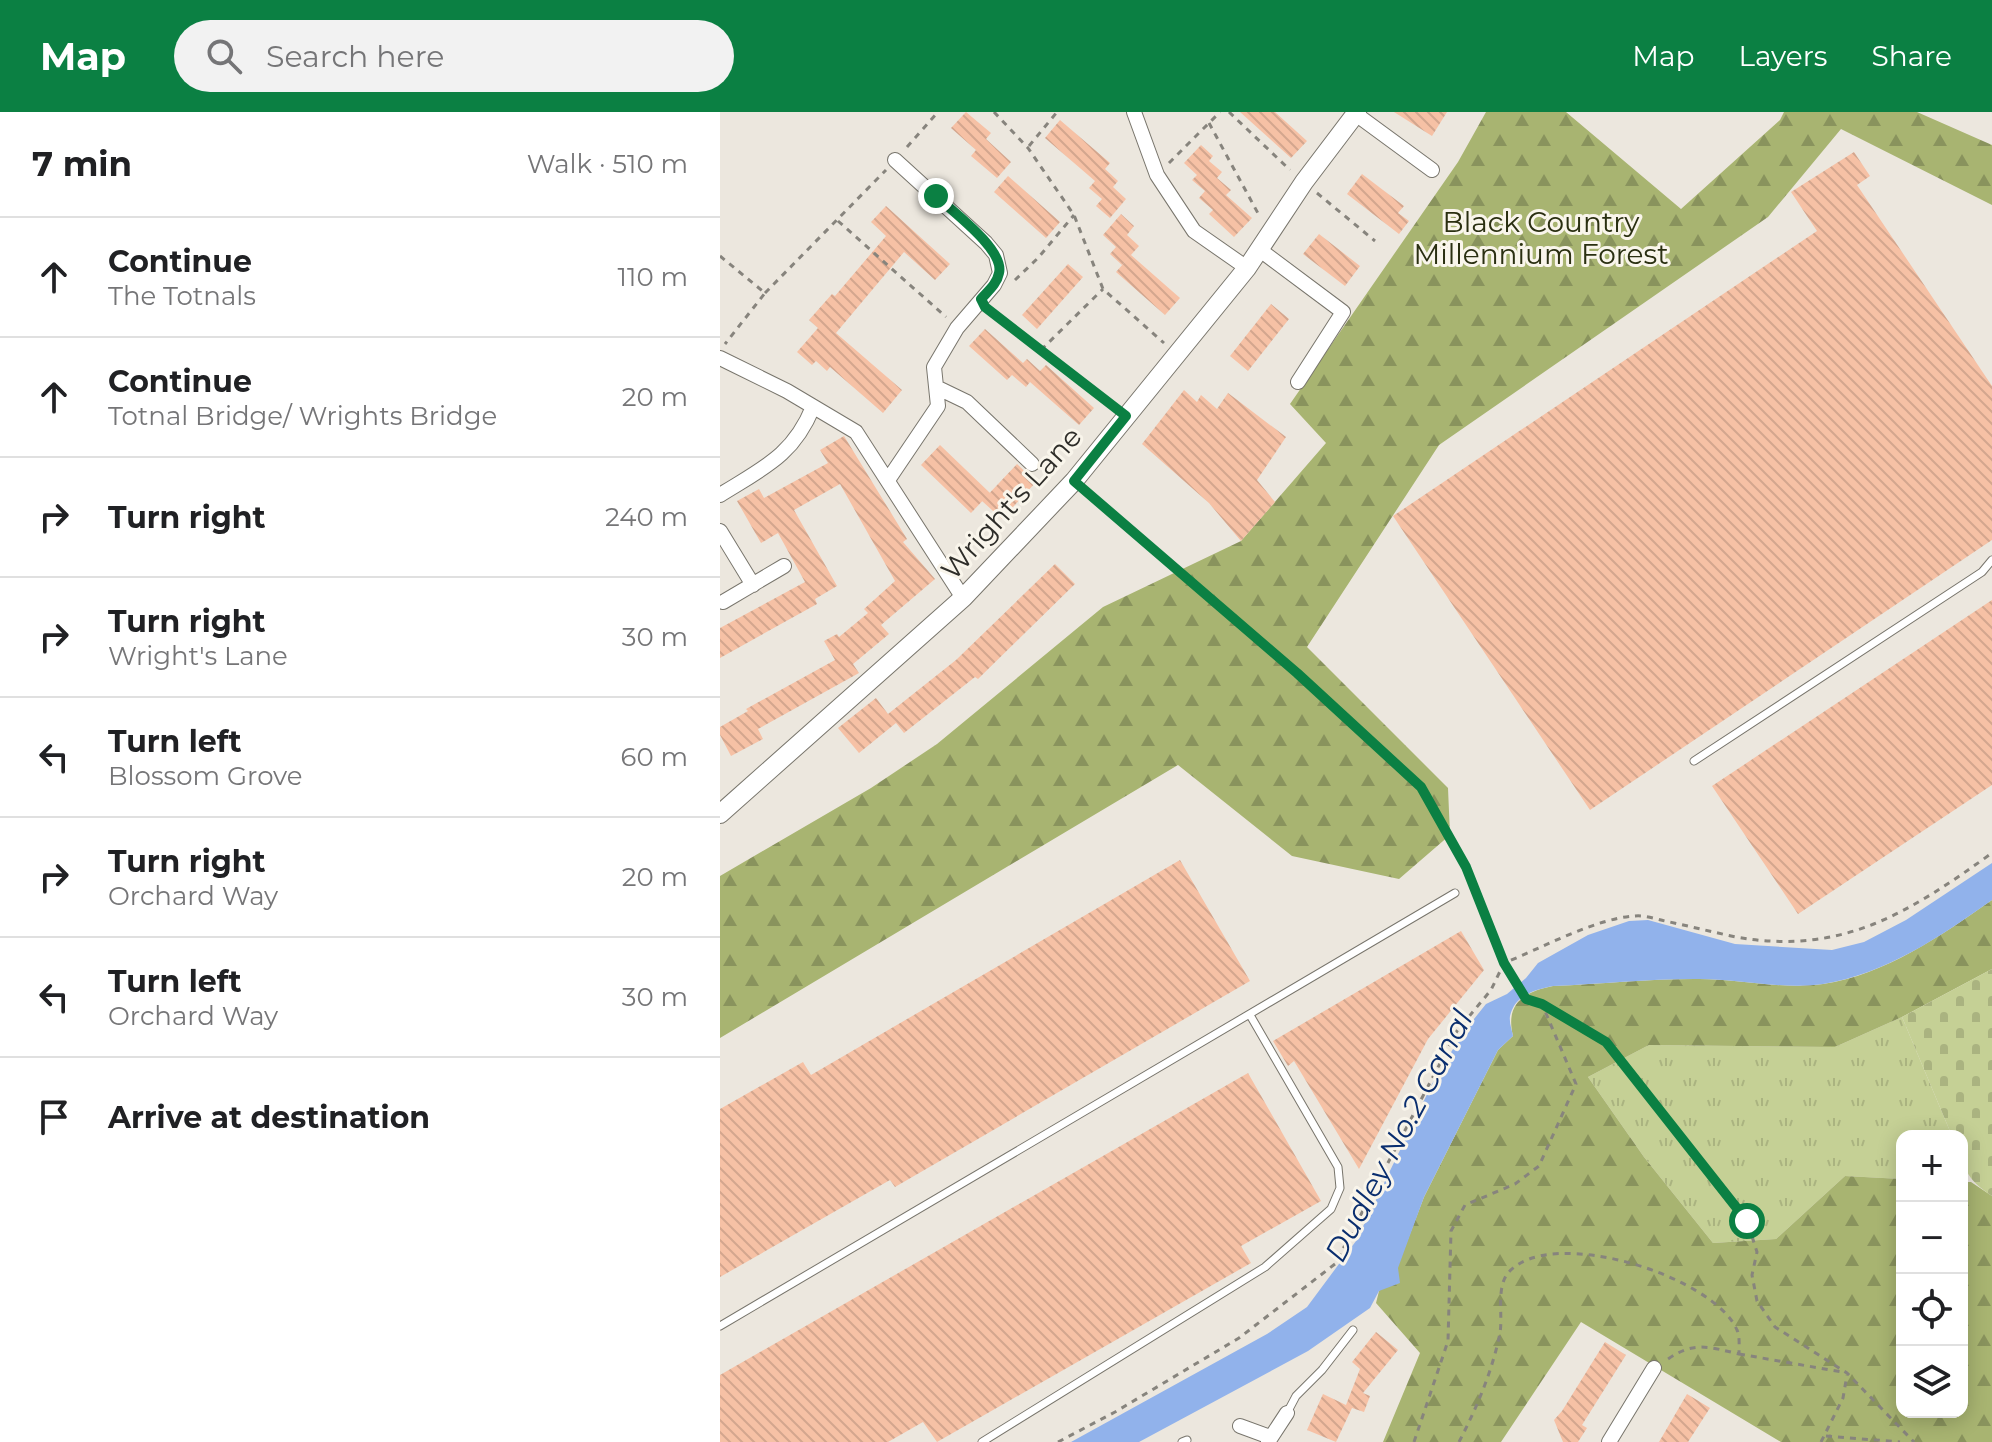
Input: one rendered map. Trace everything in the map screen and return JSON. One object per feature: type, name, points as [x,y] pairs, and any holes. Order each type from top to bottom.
[{"type":"street","points":[[1134,112],[1157,175],[1194,231],[1247,268]]},
{"type":"street","points":[[1355,113],[1432,170]]},
{"type":"street","name":"Wright's Lane","points":[[720,814],[963,598],[1074,481],[1247,268],[1355,113]]},
{"type":"street","points":[[888,480],[938,406],[934,367],[957,328],[994,285],[1000,273],[996,255],[895,160]]},
{"type":"street","points":[[1265,242],[1343,312],[1298,382]]},
{"type":"street","points":[[720,358],[856,432],[963,598]]},
{"type":"street","points":[[938,388],[967,402],[1032,464]]},
{"type":"street","points":[[720,495],[783,456],[805,428],[813,407]]},
{"type":"street","points":[[720,531],[753,585]]},
{"type":"street","points":[[723,602],[784,566]]},
{"type":"street","points":[[1609,1442],[1654,1368]]},
{"type":"street","points":[[1240,1426],[1269,1440],[1287,1413]]},
{"type":"lane","points":[[1694,761],[1982,572],[1992,560]]},
{"type":"lane","points":[[720,1326],[1455,893]]},
{"type":"lane","points":[[982,1442],[1265,1267],[1331,1209],[1340,1188],[1338,1167],[1250,1015]]},
{"type":"lane","points":[[1287,1413],[1296,1396],[1322,1370],[1353,1330]]},
{"type":"path","points":[[994,112],[1028,148],[1074,215],[1103,289],[1176,353]]},
{"type":"path","points":[[1028,148],[1057,112]]},
{"type":"path","points":[[1157,175],[1220,112]]},
{"type":"path","points":[[1229,112],[1304,182],[1375,241]]},
{"type":"path","points":[[1209,123],[1265,242]]},
{"type":"path","points":[[1006,287],[1038,258],[1074,215]]},
{"type":"path","points":[[720,350],[765,293],[838,221],[957,328]]},
{"type":"path","points":[[720,256],[765,293]]},
{"type":"path","points":[[1041,350],[1103,289]]},
{"type":"path","points":[[981,299],[985,307],[1126,416]]},
{"type":"path","points":[[1074,481],[1297,673],[1421,787],[1466,867],[1504,963],[1526,999],[1542,1004],[1606,1042],[1747,1221],[1757,1252],[1752,1275],[1757,1301],[1775,1327],[1847,1373],[1914,1442]]},
{"type":"path","points":[[1058,1442],[1239,1338],[1335,1264],[1457,1031],[1491,990],[1504,963],[1608,920],[1638,915],[1738,937],[1783,942],[1827,939],[1874,926],[1938,892],[1992,853]]},
{"type":"path","points":[[1414,1442],[1448,1341],[1451,1231],[1465,1205],[1515,1184],[1539,1166],[1576,1084],[1542,1004]]},
{"type":"path","points":[[1459,1442],[1490,1374],[1501,1330],[1506,1275],[1523,1261],[1547,1253],[1600,1256],[1649,1269],[1690,1287],[1724,1311],[1738,1331],[1739,1354]]},
{"type":"path","points":[[1654,1368],[1683,1349],[1704,1346],[1847,1373]]},
{"type":"path","points":[[1821,1442],[1843,1398],[1847,1373]]},
{"type":"path","points":[[1826,1436],[1900,1442]]},
{"type":"green space","name":"Black Country Millennium Forest","points":[[1486,112],[1566,112],[1681,209],[1780,120],[1784,112],[1917,112],[1992,145],[1992,205],[1841,129],[1768,217],[1439,445],[1307,647],[1448,788],[1450,835],[1399,879],[1292,856],[1178,765],[720,1038],[720,876],[871,788],[937,744],[1103,607],[1241,541],[1326,443],[1290,404],[1458,162]]},
{"type":"green space","points":[[1992,900],[1992,969],[1902,1017],[1835,1047],[1649,1045],[1588,1077],[1644,1157],[1713,1243],[1776,1239],[1845,1176],[1896,1179],[1896,1418],[1968,1418],[1968,1182],[1992,1196],[1992,1442],[1781,1442],[1581,1322],[1501,1442],[1383,1442],[1420,1353],[1376,1303],[1379,1291],[1397,1268],[1424,1197],[1498,1050],[1513,1036],[1512,1015],[1519,1001],[1533,992],[1553,986],[1659,980],[1823,984],[1891,963]]},
{"type":"green space","points":[[1992,969],[1992,1196],[1976,1184],[1968,1173],[1968,1130],[1949,1130],[1902,1017]]},
{"type":"green space","points":[[1902,1017],[1949,1130],[1896,1130],[1896,1179],[1845,1176],[1776,1239],[1713,1243],[1644,1157],[1588,1077],[1649,1045],[1835,1047]]},
{"type":"water","points":[[1992,863],[1992,900],[1912,952],[1846,979],[1791,986],[1710,979],[1553,986],[1521,998],[1510,1016],[1513,1036],[1498,1050],[1424,1197],[1398,1268],[1400,1283],[1379,1291],[1370,1308],[1308,1351],[1139,1442],[1071,1442],[1267,1334],[1307,1307],[1356,1241],[1432,1084],[1462,1034],[1486,1004],[1507,994],[1538,963],[1588,935],[1629,921],[1648,920],[1735,944],[1832,950],[1864,942],[1906,920]]},
{"type":"building","points":[[966,112],[991,133],[986,139],[1011,162],[997,178],[971,156],[976,150],[951,128]]},
{"type":"building","points":[[1240,112],[1275,112],[1307,141],[1291,158]]},
{"type":"building","points":[[1394,112],[1447,112],[1432,136]]},
{"type":"building","points":[[1060,120],[1110,163],[1105,169],[1118,181],[1113,187],[1126,199],[1110,218],[1096,206],[1102,199],[1089,188],[1095,181],[1045,138]]},
{"type":"building","points":[[1201,145],[1213,156],[1209,161],[1222,172],[1217,178],[1231,190],[1226,195],[1252,218],[1234,237],[1209,214],[1213,210],[1199,198],[1205,191],[1192,180],[1197,175],[1184,163]]},
{"type":"building","points":[[1854,152],[1870,176],[1857,185],[1992,386],[1992,540],[1590,810],[1393,516],[1817,231],[1791,192]]},
{"type":"building","points":[[1362,174],[1404,206],[1398,213],[1409,221],[1399,234],[1347,194]]},
{"type":"building","points":[[1008,176],[1060,222],[1046,238],[994,192]]},
{"type":"building","points":[[886,206],[950,264],[935,280],[904,252],[836,333],[902,390],[883,413],[830,367],[827,371],[816,361],[812,365],[797,352],[818,328],[809,320],[832,294],[835,296],[886,236],[871,222]]},
{"type":"building","points":[[1121,214],[1134,226],[1127,235],[1139,246],[1122,265],[1110,254],[1116,247],[1103,235]]},
{"type":"building","points":[[1319,234],[1360,266],[1345,286],[1303,254]]},
{"type":"building","points":[[1131,255],[1180,298],[1165,315],[1116,272]]},
{"type":"building","points":[[1068,264],[1083,277],[1037,329],[1022,315]]},
{"type":"building","points":[[1271,304],[1289,319],[1248,371],[1230,356]]},
{"type":"building","points":[[985,329],[1023,363],[1027,359],[1040,371],[1046,365],[1094,408],[1079,425],[1030,382],[1026,387],[1012,375],[1007,380],[969,346]]},
{"type":"building","points":[[1184,390],[1197,402],[1201,395],[1217,409],[1228,393],[1286,437],[1257,480],[1275,502],[1241,541],[1209,503],[1142,444]]},
{"type":"building","points":[[844,436],[907,539],[903,542],[935,579],[881,625],[889,634],[853,664],[859,673],[758,729],[763,739],[731,756],[720,735],[720,727],[748,711],[746,709],[835,660],[824,641],[837,634],[839,637],[868,613],[864,609],[895,581],[840,484],[794,510],[837,586],[815,599],[817,604],[720,658],[720,628],[805,582],[778,533],[761,543],[737,501],[759,489],[764,498],[828,463],[820,450]]},
{"type":"building","points":[[940,445],[990,493],[971,513],[921,465]]},
{"type":"building","points":[[1017,464],[1036,482],[1002,519],[982,501]]},
{"type":"building","points":[[1055,564],[1075,584],[978,679],[975,677],[904,733],[896,723],[859,753],[838,728],[876,698],[888,714],[956,660]]},
{"type":"building","points":[[1992,600],[1992,785],[1798,914],[1712,786]]},
{"type":"building","points":[[1180,860],[1250,981],[895,1187],[890,1180],[720,1277],[720,1109],[803,1062],[811,1075]]},
{"type":"building","points":[[1461,931],[1484,970],[1428,1039],[1359,1169],[1294,1061],[1288,1066],[1273,1041]]},
{"type":"building","points":[[1248,1073],[1321,1201],[1241,1246],[1251,1263],[937,1442],[923,1422],[888,1442],[720,1442],[720,1375]]},
{"type":"building","points":[[1376,1332],[1398,1350],[1363,1393],[1370,1396],[1364,1412],[1352,1408],[1336,1442],[1307,1430],[1323,1394],[1346,1405],[1360,1369],[1352,1362]]},
{"type":"building","points":[[1605,1342],[1626,1355],[1582,1425],[1587,1428],[1578,1442],[1563,1442],[1554,1420]]},
{"type":"building","points":[[1687,1394],[1710,1408],[1688,1442],[1659,1442]]},
{"type":"route","points":[[936,196],[996,255],[1000,273],[981,299],[985,307],[1126,416],[1074,481],[1297,673],[1421,787],[1466,867],[1504,963],[1526,999],[1542,1004],[1606,1042],[1747,1221]]},
{"type":"water label","name":"Dudley No.2 Canal","points":[[1399,1136]]}]
